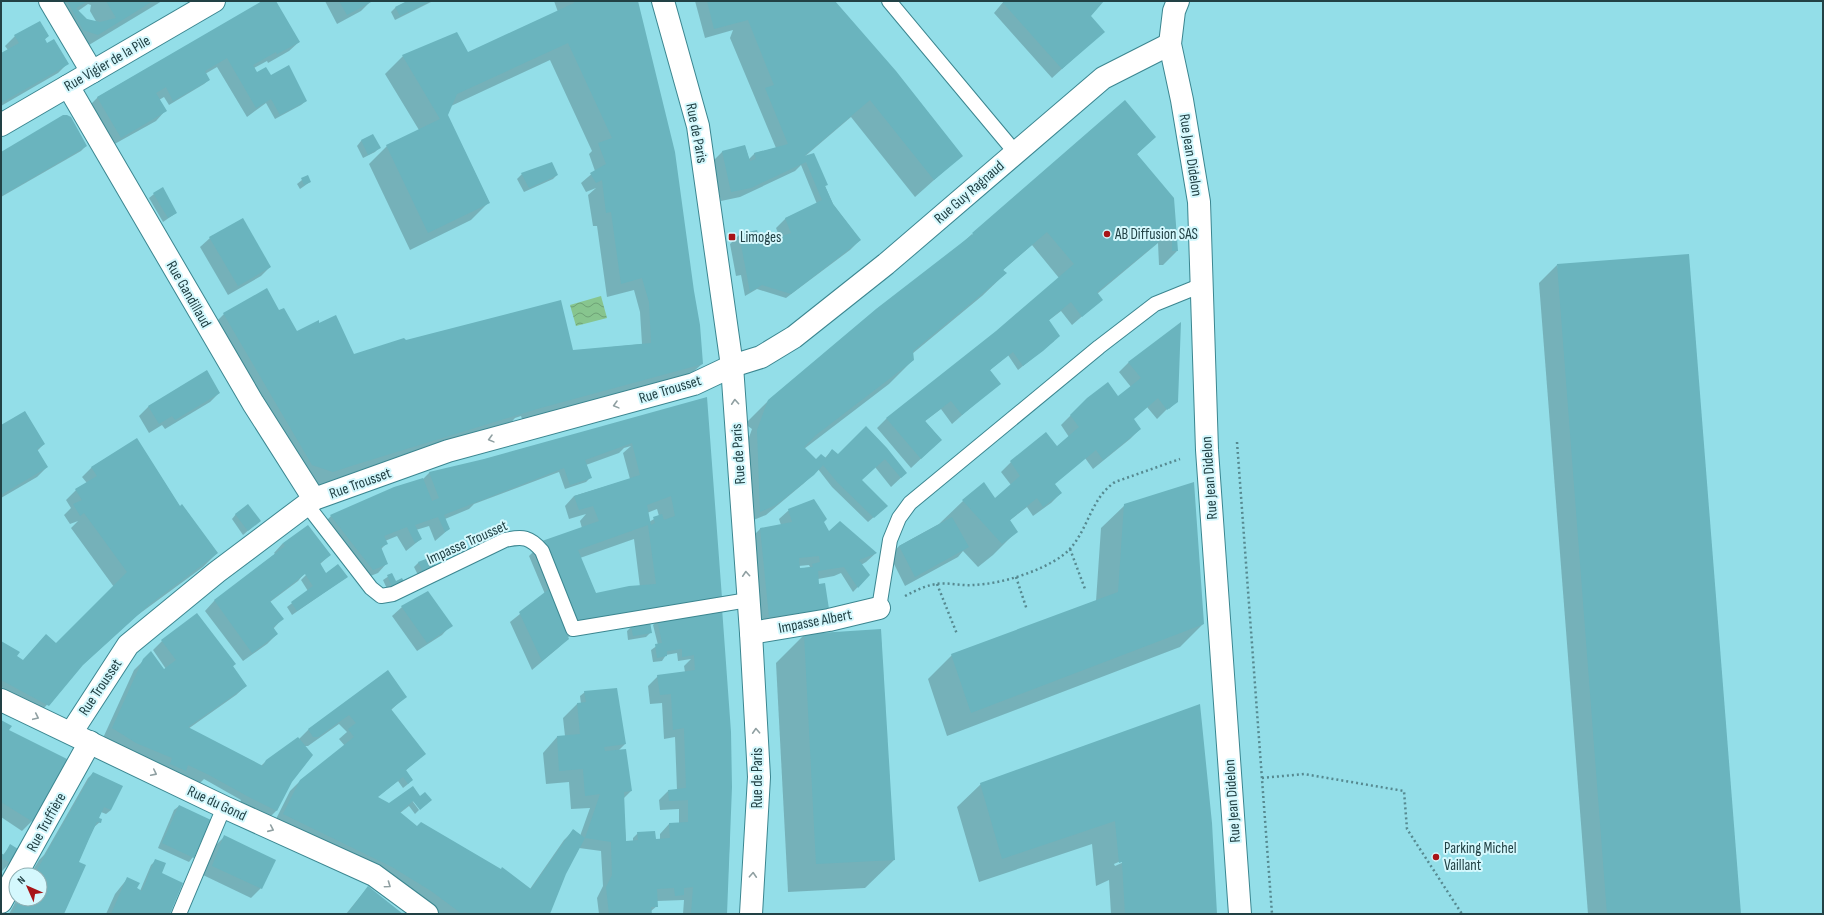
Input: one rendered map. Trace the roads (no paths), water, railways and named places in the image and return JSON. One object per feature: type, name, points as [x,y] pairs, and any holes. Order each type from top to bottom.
[{"type":"street","points":[[50,1],[92,72]]},
{"type":"street","name":"Rue Vigier de la Pile","points":[[1,125],[214,1]]},
{"type":"street","name":"Rue de Paris","points":[[663,1],[698,126],[732,366],[751,634],[758,777],[751,914]]},
{"type":"street","points":[[1170,44],[1174,10],[1178,1]]},
{"type":"street","name":"Rue Guy Ragnaud","points":[[732,366],[761,357],[794,338],[886,264],[1103,78],[1170,44]]},
{"type":"street","name":"Rue Jean Didelon","points":[[1170,44],[1182,100],[1199,202],[1207,450],[1240,914]]},
{"type":"street","name":"Rue Gandillaud","points":[[68,86],[310,502]]},
{"type":"street","name":"Rue Trousset","points":[[71,733],[128,645],[217,572],[310,502],[448,451],[694,384],[732,366]]},
{"type":"street","name":"Impasse Albert","points":[[751,634],[829,620],[879,608]]},
{"type":"street","name":"Rue du Gond","points":[[1,700],[224,808],[374,875],[427,914]]},
{"type":"street","name":"Rue Truffière","points":[[1,902],[90,742]]},
{"type":"lane","points":[[888,1],[1015,152]]},
{"type":"lane","points":[[879,608],[890,540],[899,518],[910,503],[1099,347],[1155,304],[1202,285]]},
{"type":"lane","name":"Impasse Trousset","points":[[310,502],[371,588],[381,596],[393,594],[505,540],[519,537],[533,542],[542,551],[573,629],[748,600]]},
{"type":"lane","points":[[179,914],[224,808]]},
{"type":"water","points":[[601,296],[607,318],[576,326],[570,305]]},
{"type":"place","name":"AB Diffusion SAS","points":[[1107,234]]},
{"type":"place","name":"Limoges","points":[[732,237]]},
{"type":"place","name":"Parking Michel Vaillant","points":[[1436,857]]}]
